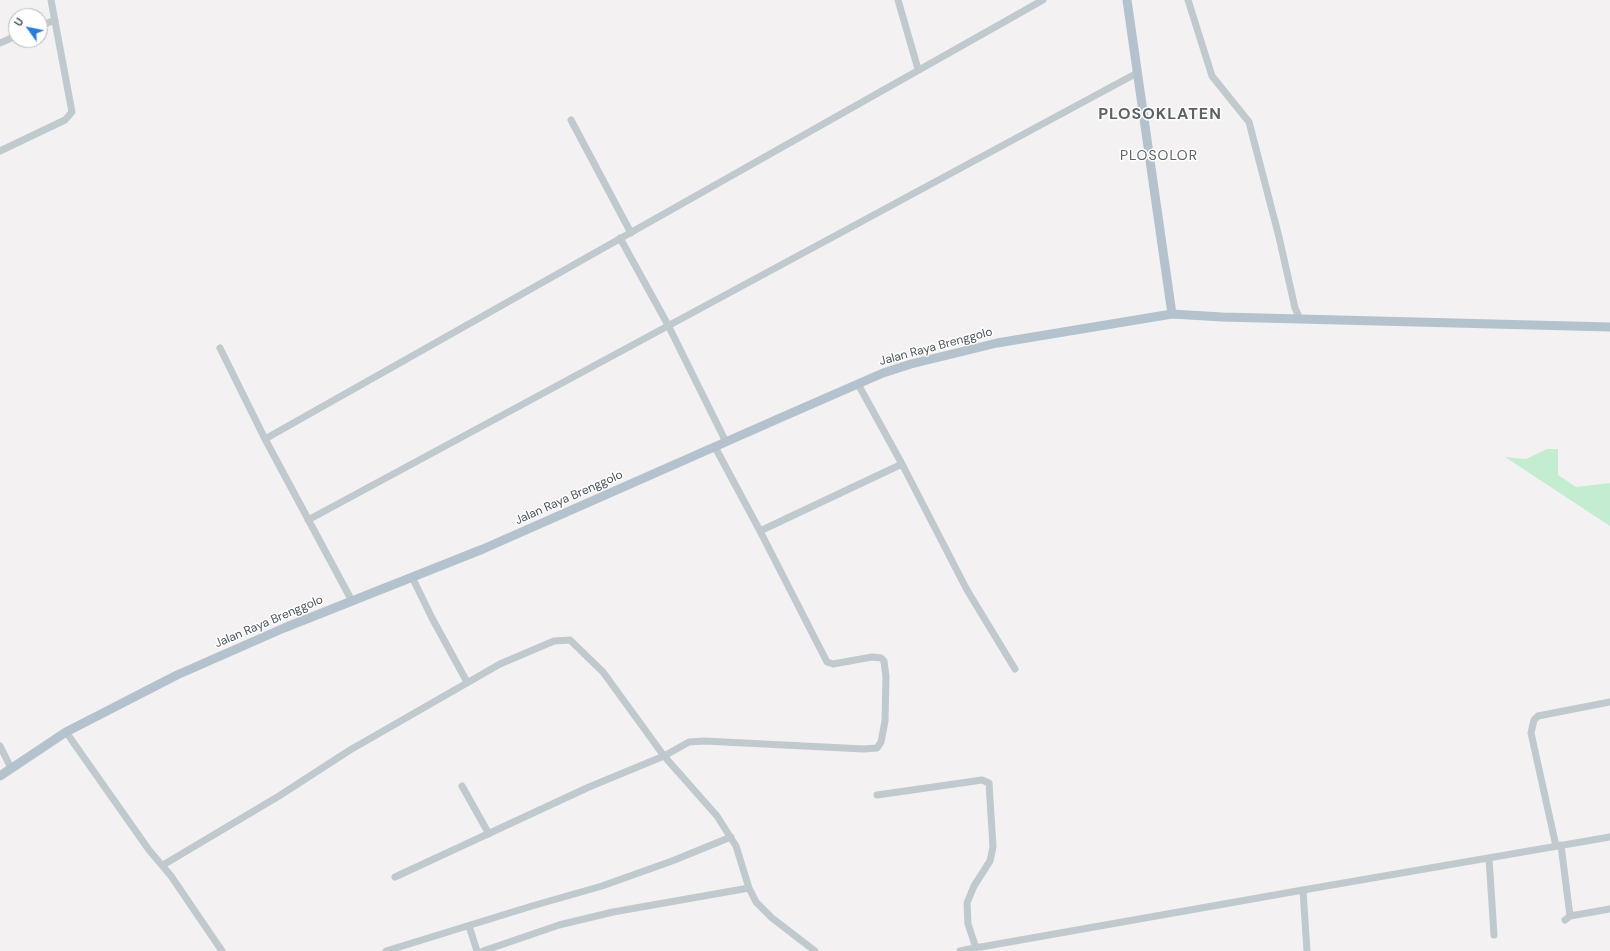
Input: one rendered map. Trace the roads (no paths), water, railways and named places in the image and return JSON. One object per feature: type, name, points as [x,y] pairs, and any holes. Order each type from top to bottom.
[{"type":"main road","points":[[1127,0],[1172,314]]},
{"type":"main road","name":"Jalan Raya Brenggolo","points":[[0,776],[66,732],[177,675],[284,628],[544,524],[858,384],[911,364],[997,343],[1172,314],[1222,317],[1610,327]]},
{"type":"street","points":[[0,151],[65,120],[71,115],[72,108],[51,0]]},
{"type":"street","points":[[898,0],[918,69]]},
{"type":"street","points":[[265,439],[631,233],[918,69],[1043,0]]},
{"type":"street","points":[[1188,0],[1212,76],[1249,122],[1279,237],[1294,308],[1300,319]]},
{"type":"street","points":[[48,23],[55,20]]},
{"type":"street","points":[[308,520],[448,446],[668,325],[1137,73]]},
{"type":"street","points":[[571,120],[631,233]]},
{"type":"street","points":[[620,238],[668,325],[726,442]]},
{"type":"street","points":[[220,348],[265,439],[352,601]]},
{"type":"street","points":[[858,384],[902,464],[967,590],[1015,669]]},
{"type":"street","points":[[395,877],[589,787],[664,756],[689,742],[704,741],[864,749],[877,748],[881,742],[885,721],[886,677],[884,661],[881,658],[872,657],[833,664],[827,662],[760,530],[715,447]]},
{"type":"street","points":[[760,530],[902,464]]},
{"type":"street","points":[[412,577],[432,618],[467,682]]},
{"type":"street","points":[[163,864],[279,796],[350,750],[467,682],[500,664],[554,641],[570,640],[603,672],[664,756],[717,816],[736,846],[749,888],[756,902],[815,951]]},
{"type":"street","points":[[1610,702],[1538,716],[1534,720],[1531,733],[1559,846],[1568,918],[1610,909]]},
{"type":"street","points":[[66,732],[149,850],[163,864],[222,951]]},
{"type":"street","points":[[0,746],[11,768]]},
{"type":"street","points":[[877,795],[982,780],[989,783],[993,847],[990,861],[974,886],[967,903],[968,924],[980,949]]},
{"type":"street","points":[[462,786],[489,834]]},
{"type":"street","points":[[386,951],[602,886],[672,861],[731,836]]},
{"type":"street","points":[[960,951],[980,949],[1304,890],[1610,837]]},
{"type":"street","points":[[1489,858],[1494,935]]},
{"type":"street","points":[[483,951],[559,925],[613,912],[749,888]]},
{"type":"street","points":[[1304,890],[1307,951]]},
{"type":"street","points":[[469,926],[477,951]]},
{"type":"district","name":"PLOSOKLATEN","points":[[1160,115]]},
{"type":"district","name":"PLOSOLOR","points":[[1159,156]]}]
